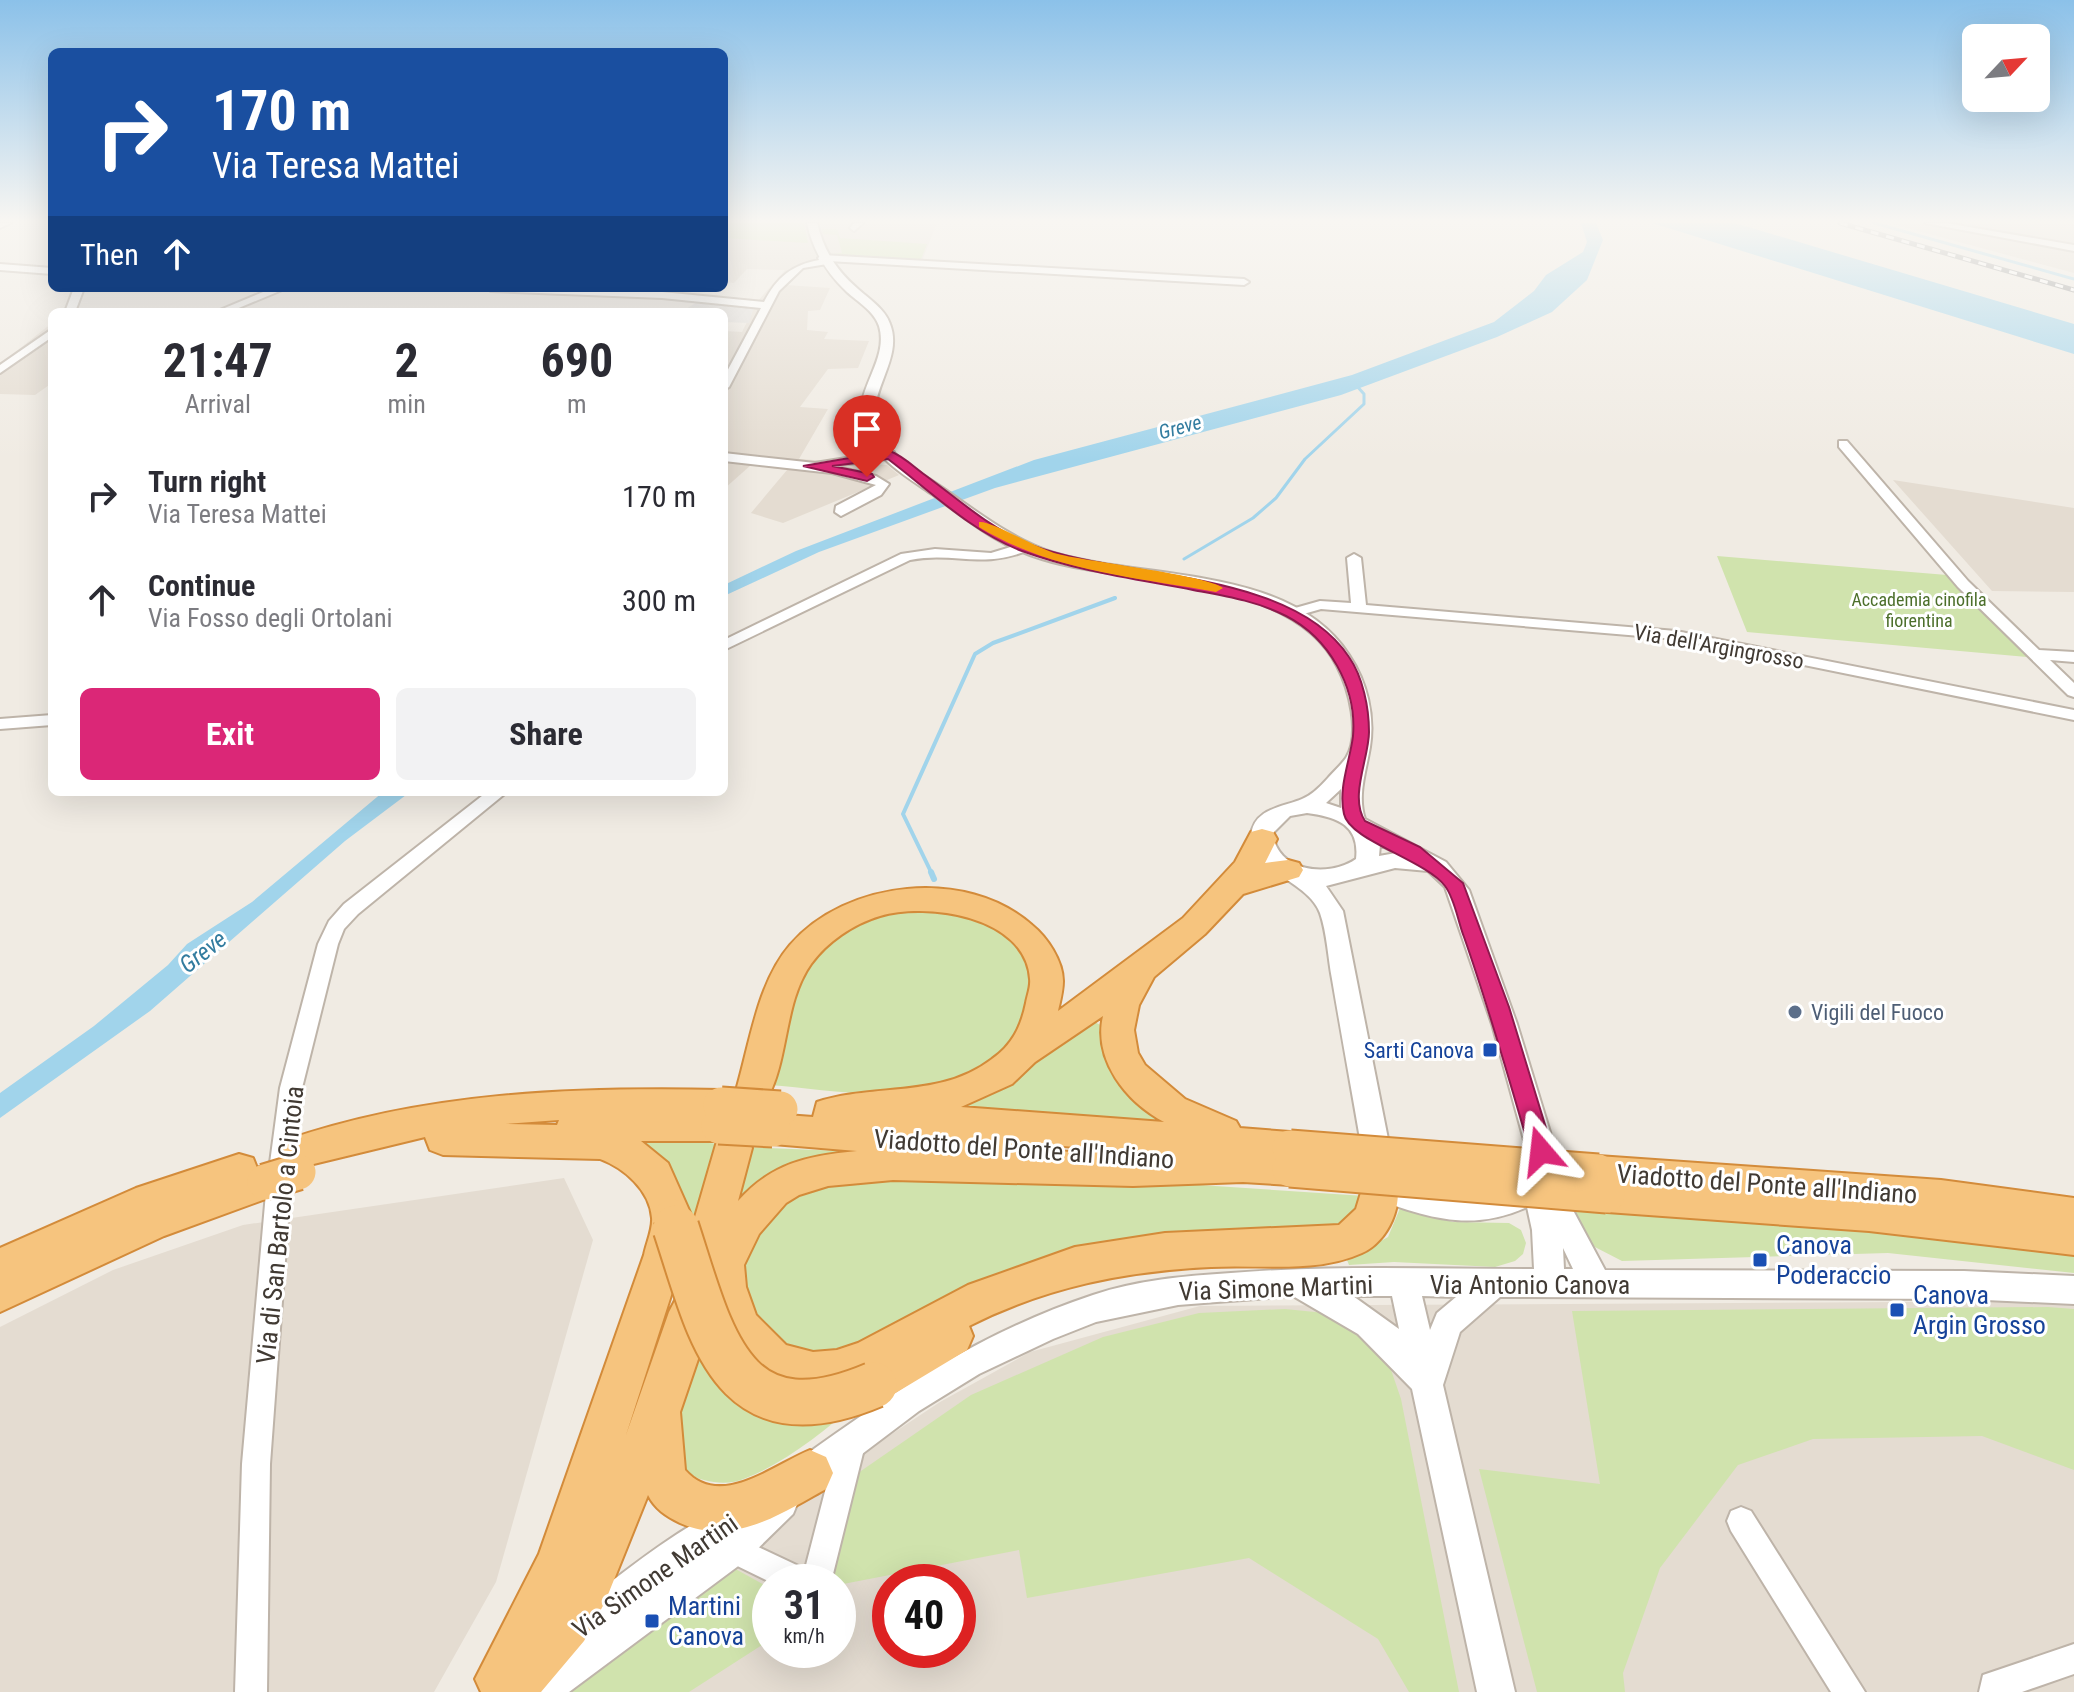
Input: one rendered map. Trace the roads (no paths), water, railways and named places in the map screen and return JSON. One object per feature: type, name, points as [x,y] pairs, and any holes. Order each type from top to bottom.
[{"type":"highway","points":[[1237,885],[1262,839]]},
{"type":"highway","points":[[830,1113],[955,1094],[991,1079],[1149,963],[1237,885],[1269,872],[1293,872]]},
{"type":"highway","points":[[769,1109],[791,971],[801,954],[830,925],[846,916],[906,899],[939,898],[978,907],[1007,921],[1027,939],[1042,964],[1047,985],[1044,1010],[1025,1053]]},
{"type":"highway","points":[[1149,963],[1120,1005],[1117,1034],[1125,1064],[1155,1098],[1180,1115],[1271,1157]]},
{"type":"highway","name":"Viadotto del Ponte all'Indiano","points":[[0,1293],[150,1224],[373,1132],[494,1111],[639,1103],[725,1126]]},
{"type":"highway","name":"Viadotto del Ponte all'Indiano","points":[[0,1267],[150,1200],[443,1139],[539,1127],[725,1126],[769,1109],[1271,1157]]},
{"type":"highway","name":"Viadotto del Ponte all'Indiano","points":[[769,1109],[1271,1157],[1602,1184],[2074,1237]]},
{"type":"highway","points":[[508,1692],[566,1623],[588,1585],[661,1404],[690,1312],[705,1246],[725,1126]]},
{"type":"highway","points":[[443,1139],[586,1141],[618,1147],[654,1175],[718,1347],[730,1369],[745,1383],[783,1399],[816,1402],[840,1399],[874,1385],[925,1351],[983,1321],[1154,1255]]},
{"type":"highway","points":[[690,1312],[724,1264],[745,1222],[772,1191],[796,1178],[828,1170],[893,1164],[1133,1170],[1271,1157]]},
{"type":"highway","name":"Viadotto del Ponte all'Indiano","points":[[1602,1184],[1941,1197],[2074,1215]]},
{"type":"highway","points":[[724,1264],[729,1307],[747,1340],[776,1364],[821,1372],[846,1369],[974,1303],[1051,1273],[1097,1261],[1346,1241],[1371,1221],[1379,1204],[1380,1188]]},
{"type":"highway","points":[[1941,1197],[2074,1193]]},
{"type":"highway","points":[[492,1692],[529,1632],[561,1561],[664,1255],[672,1217]]},
{"type":"highway","points":[[661,1404],[662,1473],[672,1490],[689,1503],[723,1511],[742,1507],[810,1473]]},
{"type":"street","points":[[733,302],[764,305]]},
{"type":"street","points":[[728,380],[767,302]]},
{"type":"street","points":[[866,302],[886,326],[885,347],[867,415],[871,432],[890,455],[921,479],[983,524],[1024,547],[1082,564],[1231,591],[1293,613],[1326,638],[1349,671],[1360,712],[1351,800],[1358,824],[1371,847],[1331,911]]},
{"type":"street","points":[[0,370],[48,336]]},
{"type":"street","points":[[728,361],[738,361]]},
{"type":"street","points":[[1843,444],[1963,584],[2074,692]]},
{"type":"street","points":[[809,466],[890,455]]},
{"type":"street","points":[[728,457],[809,466],[873,478],[883,484],[877,492],[841,509],[841,512]]},
{"type":"street","points":[[728,644],[843,585],[912,555],[995,559],[1024,547]]},
{"type":"street","points":[[1354,558],[1359,608]]},
{"type":"street","name":"Via dell'Argingrosso","points":[[1293,613],[1320,605],[1676,635],[2074,715]]},
{"type":"street","points":[[2032,654],[2074,657]]},
{"type":"street","points":[[0,724],[48,720]]},
{"type":"street","points":[[1305,807],[1326,793],[1357,759]]},
{"type":"street","name":"Via di San Bartolo a Cintoia","points":[[251,1692],[256,1464],[281,1172],[291,1088],[328,944],[336,926],[351,909],[493,796]]},
{"type":"street","points":[[1374,1139],[1331,911],[1318,891],[1272,859],[1262,839],[1270,819],[1285,811],[1305,807],[1327,809],[1437,867],[1454,883],[1466,909],[1510,1042],[1526,1105],[1524,1132],[1535,1151]]},
{"type":"street","points":[[1293,872],[1322,879],[1395,860],[1437,867]]},
{"type":"street","points":[[1380,1188],[1466,1212],[1539,1204]]},
{"type":"street","points":[[1539,1204],[1547,1230],[1550,1284]]},
{"type":"street","points":[[1539,1204],[1597,1285]]},
{"type":"street","points":[[1293,1282],[1364,1317],[1405,1356],[1426,1385]]},
{"type":"street","name":"Via Simone Martini","points":[[508,1692],[562,1641],[679,1555],[810,1473],[945,1376],[1070,1317],[1126,1300],[1178,1291],[1293,1282],[1404,1284]]},
{"type":"street","name":"Via Antonio Canova","points":[[1496,1692],[1404,1284],[1964,1285],[2074,1290]]},
{"type":"street","points":[[1426,1385],[1448,1323],[1491,1285]]},
{"type":"street","points":[[821,1564],[851,1445]]},
{"type":"street","name":"Via Simone Martini","points":[[537,1692],[733,1549],[810,1473]]},
{"type":"street","points":[[1741,1521],[1849,1692]]},
{"type":"street","name":"Via Simone Martini","points":[[733,1549],[764,1564]]},
{"type":"street","points":[[1995,1692],[1994,1686],[2074,1659]]},
{"type":"water","name":"Greve","points":[[1520,302],[1563,302],[1552,312],[1497,337],[1341,395],[995,488],[819,552],[728,594],[728,583],[796,551],[1034,460],[1352,375],[1494,322]]},
{"type":"water","points":[[1906,302],[2000,302],[2074,324],[2074,354]]},
{"type":"water","name":"Greve","points":[[378,796],[405,796],[345,841],[150,1011],[0,1118],[0,1093],[94,1026],[168,965],[187,944],[252,902]]},
{"type":"waterway","points":[[1184,559],[1253,518],[1276,498],[1305,459],[1364,404],[1364,394],[1355,384]]},
{"type":"waterway","points":[[932,874],[903,814],[975,654],[993,643],[1115,598],[1112,599]]},
{"type":"waterway","points":[[931,872],[934,879]]},
{"type":"place","name":"Vigili del Fuoco","points":[[1795,1012]]},
{"type":"place","name":"Sarti Canova","points":[[1490,1050]]},
{"type":"place","name":"Canova Poderaccio","points":[[1760,1260]]},
{"type":"place","name":"Canova Argin Grosso","points":[[1897,1310]]},
{"type":"place","name":"Martini Canova","points":[[652,1621]]},
{"type":"park label","name":"Accademia cinofila fiorentina","points":[[1919,610]]}]
